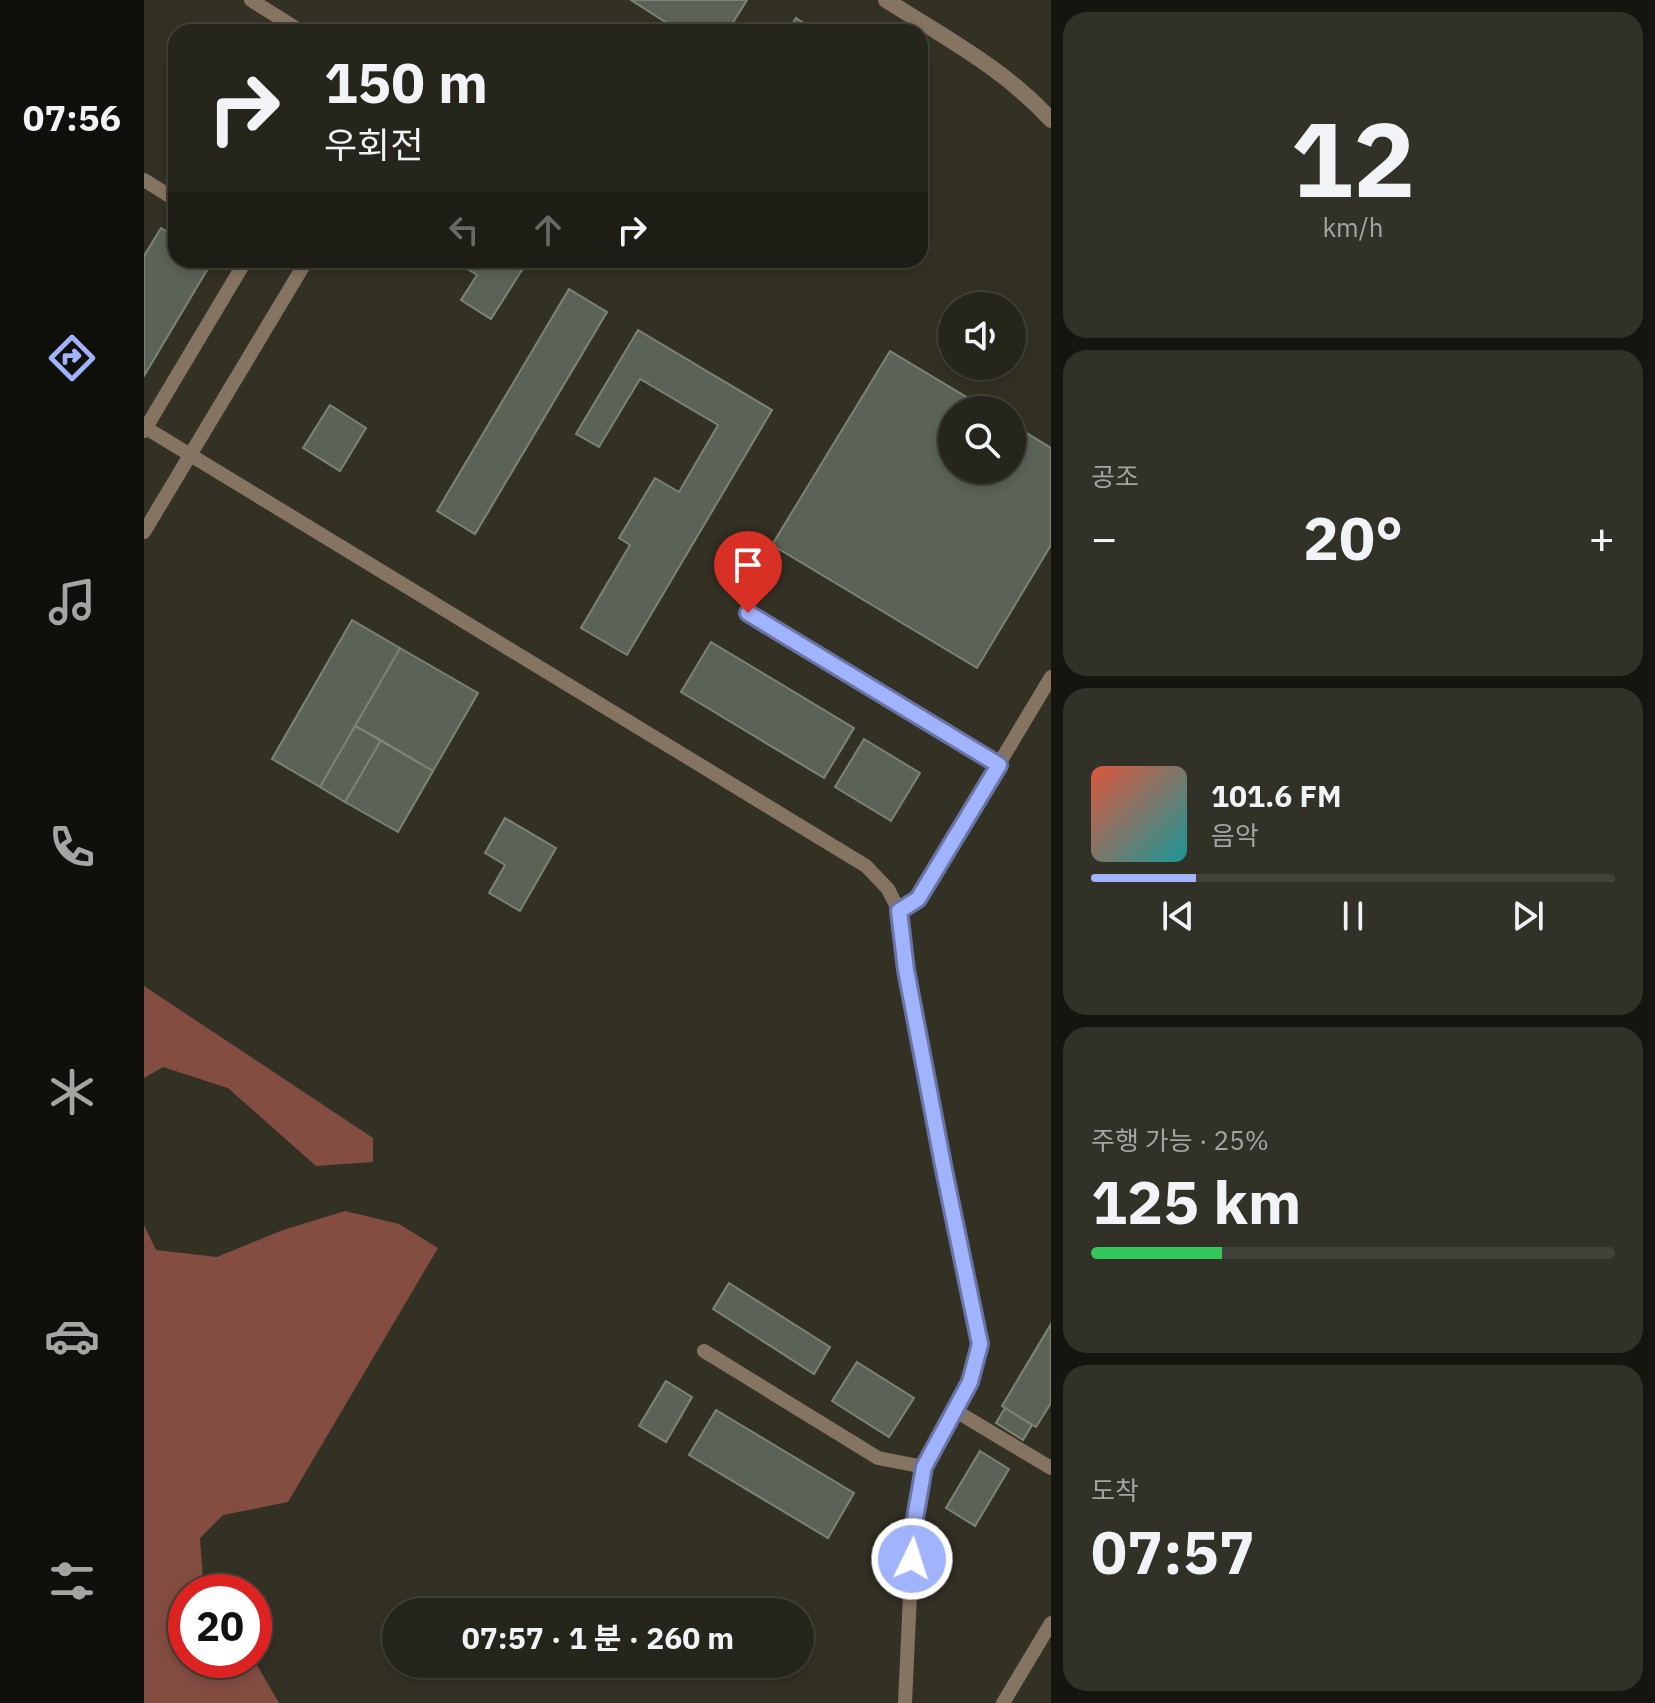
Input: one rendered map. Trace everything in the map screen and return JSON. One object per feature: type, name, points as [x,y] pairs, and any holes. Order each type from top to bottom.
[{"type":"street","points":[[886,0],[924,24]]},
{"type":"street","points":[[928,27],[1003,74],[1051,120]]},
{"type":"lane","points":[[251,0],[289,24]]},
{"type":"lane","points":[[144,180],[168,195]]},
{"type":"lane","points":[[241,268],[145,429],[191,454],[866,866],[888,889],[899,911],[906,970],[980,1344],[970,1382],[924,1467],[913,1530],[905,1703]]},
{"type":"lane","points":[[144,532],[302,268]]},
{"type":"lane","points":[[748,613],[999,765]]},
{"type":"lane","points":[[899,911],[918,899],[1051,677]]},
{"type":"lane","points":[[704,1351],[878,1458],[924,1467]]},
{"type":"lane","points":[[954,1410],[1049,1462]]},
{"type":"lane","points":[[1003,1703],[1051,1623]]},
{"type":"shaded area","points":[[144,986],[373,1138],[373,1162],[316,1166],[228,1088],[163,1067],[144,1078]]},
{"type":"shaded area","points":[[345,1211],[399,1224],[438,1248],[288,1502],[223,1515],[200,1538],[203,1574],[168,1574],[168,1678],[264,1678],[279,1703],[144,1703],[144,1225],[156,1250],[217,1257],[283,1230]]},
{"type":"building","points":[[631,0],[747,0],[732,24],[668,24]]},
{"type":"building","points":[[161,228],[168,232],[168,268],[208,268],[144,376],[144,256]]},
{"type":"building","points":[[466,268],[523,268],[491,319],[461,300],[477,275]]},
{"type":"building","points":[[569,289],[607,312],[475,534],[437,511]]},
{"type":"building","points":[[638,330],[772,410],[627,655],[581,628],[630,545],[619,538],[655,478],[679,492],[718,425],[640,379],[599,447],[576,434]]},
{"type":"building","points":[[890,351],[965,396],[938,396],[938,484],[1026,484],[1026,433],[1051,448],[1051,545],[977,668],[772,545]]},
{"type":"building","points":[[330,405],[366,428],[340,471],[303,448]]},
{"type":"building","points":[[352,620],[400,648],[320,787],[272,759]]},
{"type":"building","points":[[711,642],[854,728],[824,778],[681,692]]},
{"type":"building","points":[[400,648],[478,693],[433,771],[355,726]]},
{"type":"building","points":[[355,726],[381,740],[345,802],[320,787]]},
{"type":"building","points":[[864,739],[920,773],[891,821],[835,787]]},
{"type":"building","points":[[381,740],[433,771],[398,832],[345,802]]},
{"type":"building","points":[[505,818],[556,848],[520,911],[489,893],[505,865],[485,853]]},
{"type":"building","points":[[729,1283],[830,1347],[814,1374],[713,1309]]},
{"type":"building","points":[[1051,1324],[1051,1403],[1036,1427],[1002,1406]]},
{"type":"building","points":[[857,1362],[914,1398],[889,1437],[832,1401]]},
{"type":"building","points":[[666,1381],[692,1397],[666,1442],[639,1426]]},
{"type":"building","points":[[1005,1408],[1032,1425],[1023,1440],[996,1423]]},
{"type":"building","points":[[716,1410],[854,1493],[828,1538],[689,1455]]},
{"type":"building","points":[[980,1451],[1009,1469],[975,1526],[946,1508]]},
{"type":"route","points":[[748,613],[999,765],[918,899],[899,911],[906,970],[980,1344],[970,1382],[924,1467],[913,1530],[912,1559]]}]
